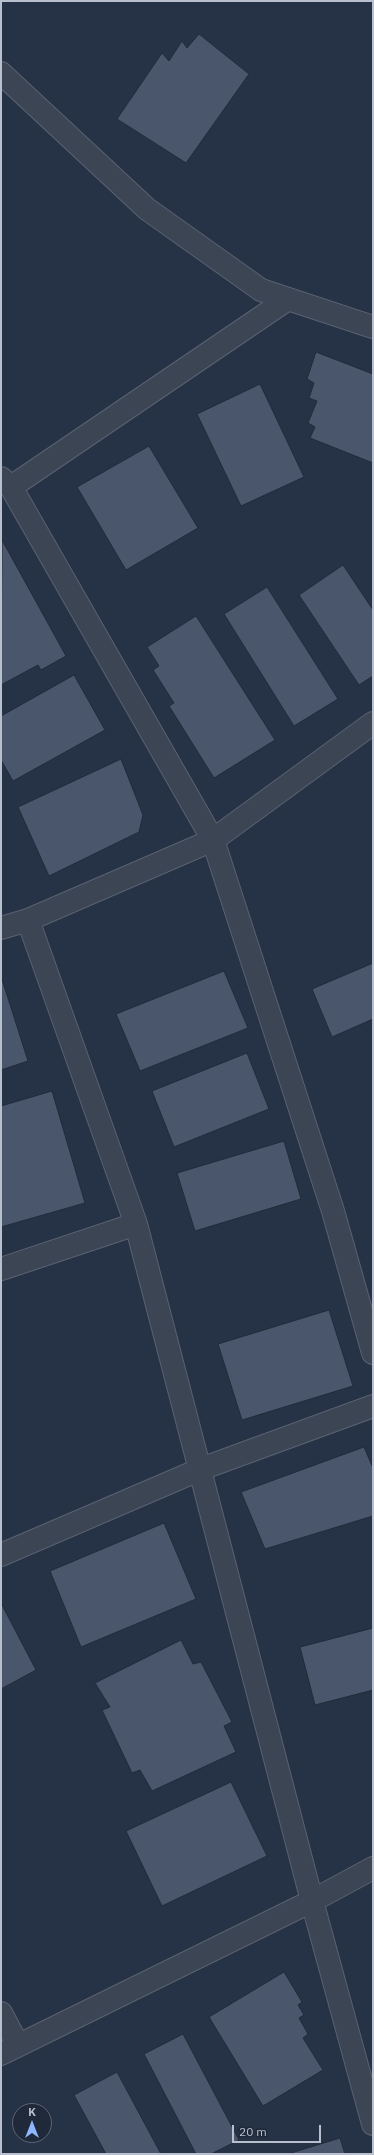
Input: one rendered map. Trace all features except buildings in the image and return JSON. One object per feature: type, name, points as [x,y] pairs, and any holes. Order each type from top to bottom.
[{"type":"street","points":[[1,73],[147,209],[261,290],[373,327]]},
{"type":"street","points":[[288,299],[6,483],[213,840],[333,1211],[373,1353]]},
{"type":"street","points":[[1,928],[28,920],[213,840],[373,723]]},
{"type":"street","points":[[28,920],[136,1224],[201,1469],[312,1902],[373,2124]]},
{"type":"street","points":[[1,1269],[136,1224]]},
{"type":"street","points":[[1,1555],[201,1469],[373,1406]]},
{"type":"street","points":[[1,2013],[9,2049],[312,1902],[373,1868]]}]
